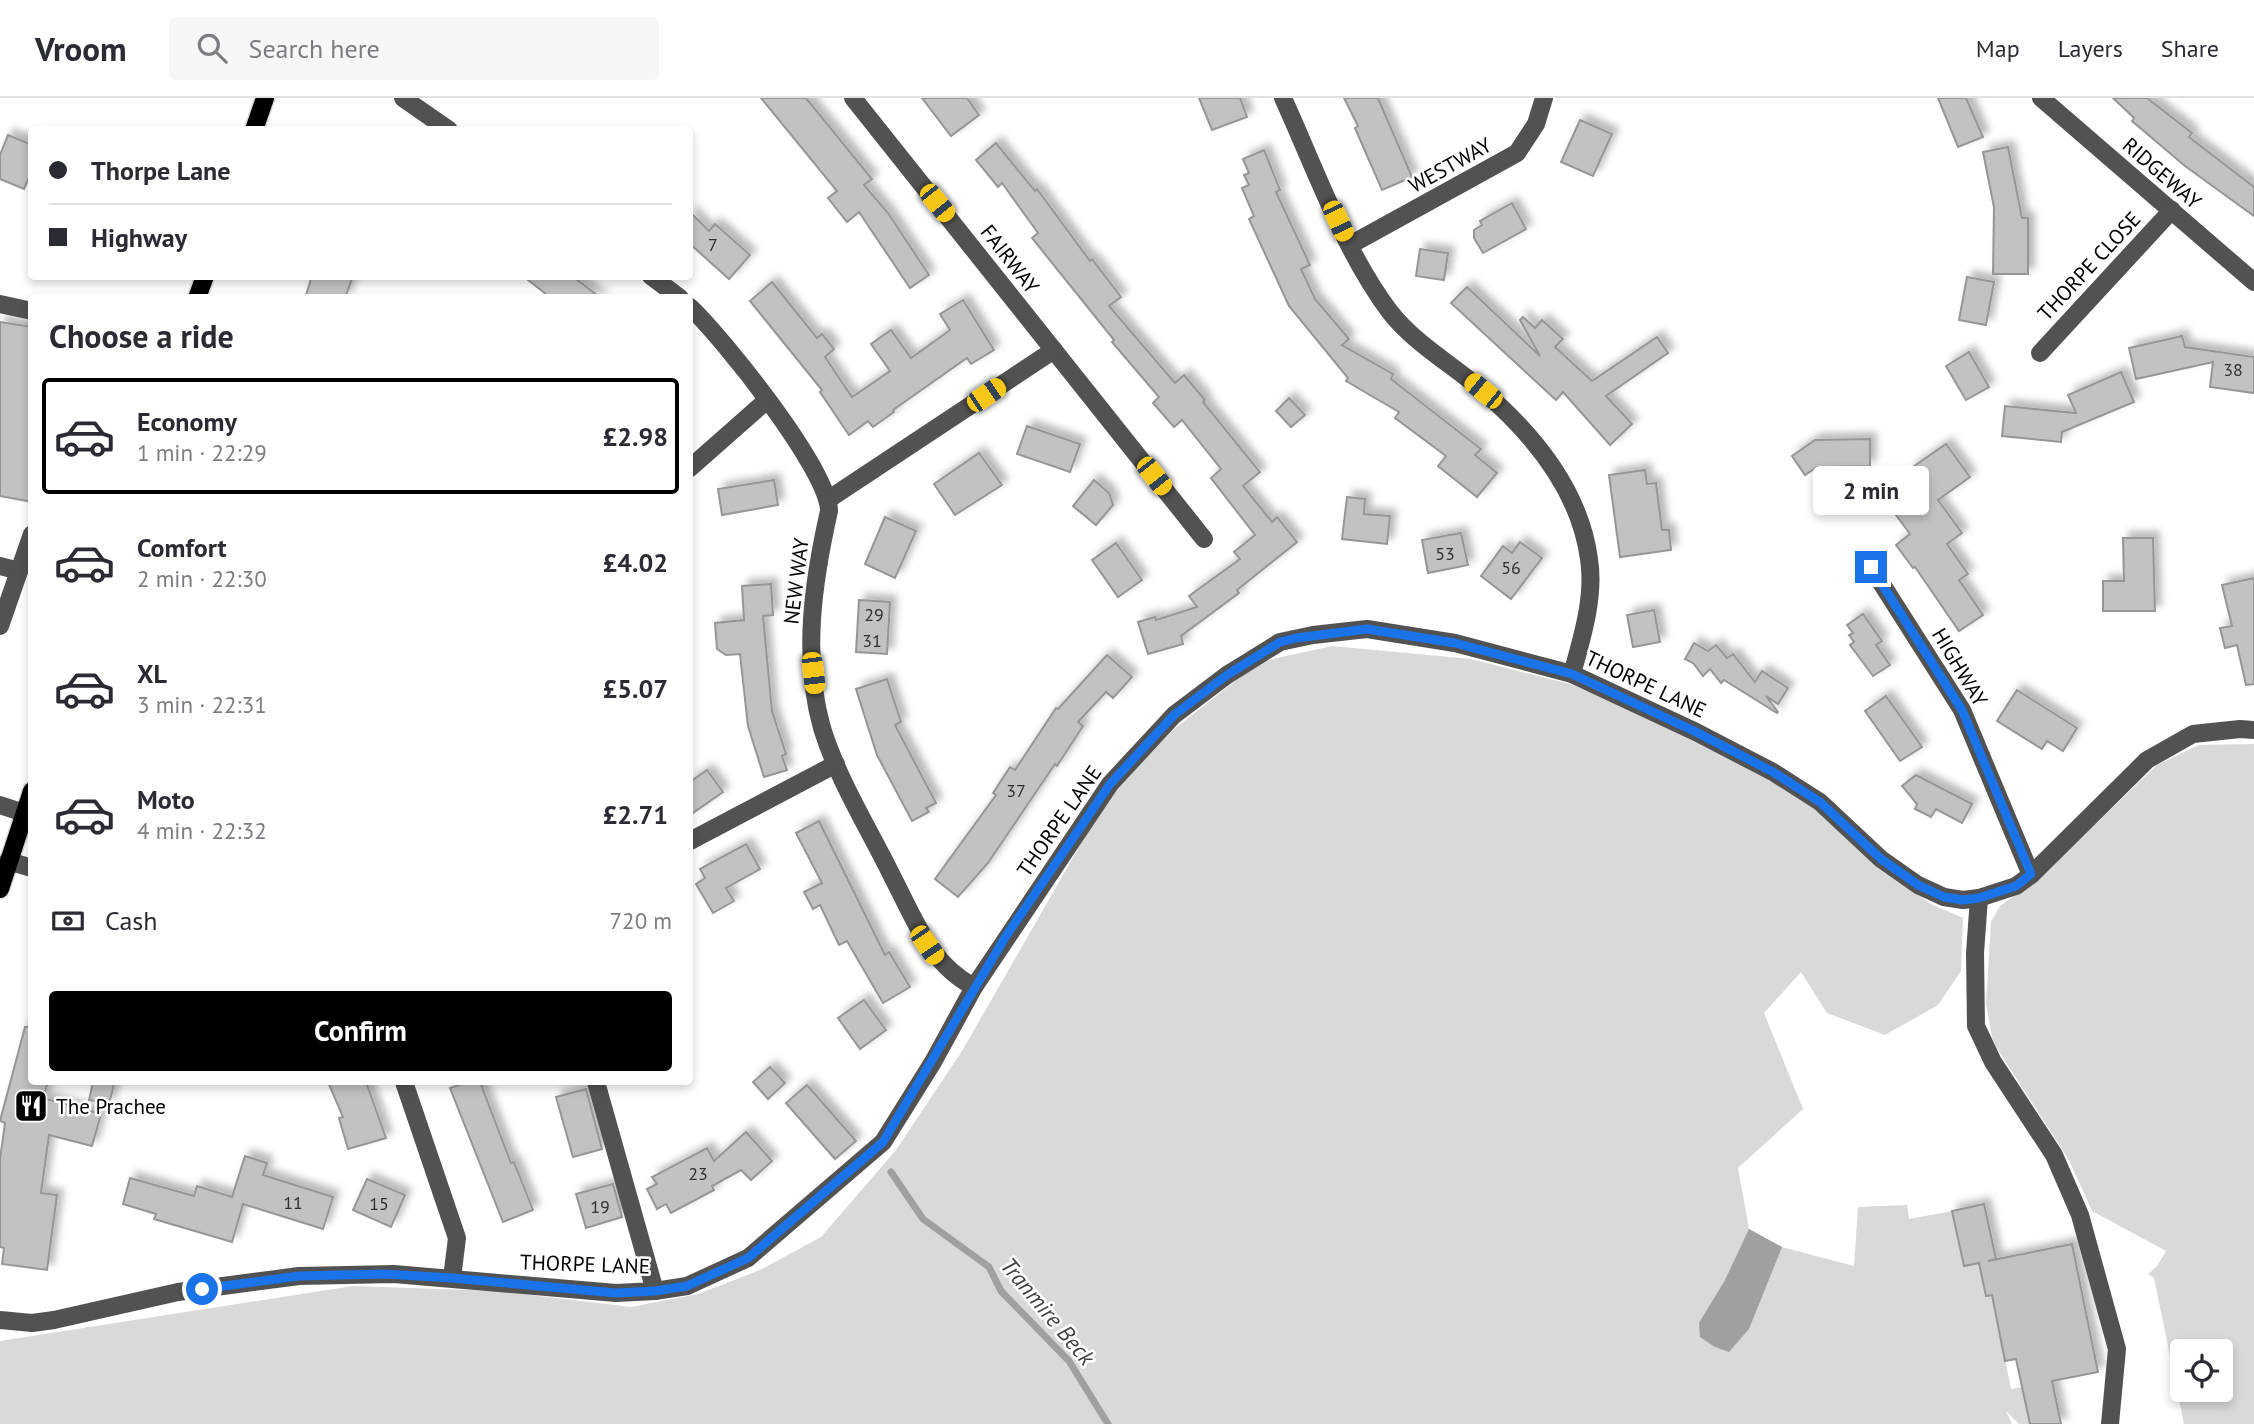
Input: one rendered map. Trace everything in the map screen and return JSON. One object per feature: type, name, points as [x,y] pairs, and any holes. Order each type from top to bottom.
[{"type":"main road","points":[[255,126],[265,98]]},
{"type":"main road","points":[[0,889],[28,802]]},
{"type":"street","points":[[403,98],[443,126]]},
{"type":"street","name":"FAIRWAY","points":[[853,98],[1204,539]]},
{"type":"street","points":[[1283,98],[1350,245],[1374,290],[1393,315],[1417,339],[1483,391],[1521,426],[1555,470],[1576,509],[1590,559],[1587,615],[1572,674]]},
{"type":"street","name":"WESTWAY","points":[[1350,245],[1517,153],[1536,124],[1544,98]]},
{"type":"street","name":"RIDGEWAY","points":[[2040,98],[2254,282]]},
{"type":"street","name":"THORPE CLOSE","points":[[2040,353],[2172,210]]},
{"type":"street","points":[[656,280],[675,294]]},
{"type":"street","points":[[0,304],[28,310]]},
{"type":"street","points":[[693,310],[708,324],[767,400],[817,471],[829,499],[1054,351]]},
{"type":"street","points":[[693,465],[767,400]]},
{"type":"street","name":"NEW WAY","points":[[829,499],[830,511],[819,555],[814,592],[810,650],[822,727],[836,764],[927,945],[950,972],[974,987]]},
{"type":"street","points":[[0,626],[28,545]]},
{"type":"street","points":[[0,566],[19,571]]},
{"type":"street","name":"HIGHWAY","points":[[1871,567],[1962,710],[2031,874]]},
{"type":"street","name":"THORPE LANE","points":[[0,1320],[54,1320],[178,1292],[299,1276],[385,1274],[616,1293],[655,1291],[687,1286],[748,1258],[883,1142],[933,1062],[974,987],[1110,784],[1174,715],[1227,675],[1280,642],[1367,629],[1455,643],[1572,674],[1696,732],[1773,772],[1820,802],[1881,859],[1918,885],[1944,897],[1963,900],[1979,898],[2016,886],[2147,760],[2193,734],[2254,730]]},
{"type":"street","points":[[693,839],[836,764]]},
{"type":"street","points":[[0,804],[24,813]]},
{"type":"street","points":[[8,861],[28,867]]},
{"type":"street","points":[[1979,898],[1975,953],[1976,1026],[1993,1062],[2054,1155],[2080,1215],[2117,1349],[2110,1424]]},
{"type":"street","points":[[405,1085],[457,1238],[452,1278]]},
{"type":"street","points":[[597,1085],[655,1291]]},
{"type":"shaded area","points":[[1332,646],[1471,659],[1570,684],[1750,759],[1807,799],[1887,871],[1931,904],[1963,918],[1961,971],[1938,1005],[1885,1035],[1827,1013],[1801,972],[1764,1013],[1803,1109],[1738,1168],[1749,1229],[1782,1247],[1854,1266],[1858,1207],[1907,1205],[1909,1219],[1952,1211],[1964,1266],[1979,1263],[1986,1296],[1992,1295],[2011,1389],[2022,1387],[2030,1424],[2019,1424],[2006,1411],[2012,1424],[0,1424],[0,1341],[353,1286],[498,1291],[631,1307],[698,1294],[760,1270],[821,1237],[896,1150],[962,1051],[1106,800],[1173,730],[1259,662]]},
{"type":"shaded area","points":[[2254,744],[2254,1424],[2184,1424],[2179,1402],[2233,1402],[2233,1339],[2170,1339],[2170,1356],[2154,1278],[2148,1274],[2157,1266],[2166,1251],[2092,1211],[2069,1160],[1993,1042],[1986,1004],[1991,922],[2000,906],[2036,881],[2157,765],[2199,745]]},
{"type":"shaded area","points":[[1749,1229],[1782,1247],[1749,1329],[1729,1352],[1700,1337],[1699,1323],[1725,1280]]},
{"type":"building","points":[[761,98],[806,98],[872,179],[864,185],[888,213],[929,275],[910,288],[859,212],[847,222],[828,198],[837,191]]},
{"type":"building","points":[[922,98],[967,98],[979,115],[951,136]]},
{"type":"building","points":[[1199,98],[1240,98],[1247,117],[1212,130]]},
{"type":"building","points":[[1344,98],[1378,98],[1412,177],[1382,190],[1355,128],[1358,126]]},
{"type":"building","points":[[1938,98],[1966,98],[1983,137],[1958,147]]},
{"type":"building","points":[[2113,98],[2147,98],[2192,133],[2189,137],[2254,187],[2254,216],[2185,166],[2132,121],[2134,118]]},
{"type":"building","points":[[1580,120],[1612,134],[1593,176],[1561,162]]},
{"type":"building","points":[[8,135],[28,143],[28,180],[24,189],[0,179],[0,155]]},
{"type":"building","points":[[996,143],[1035,191],[1037,189],[1090,261],[1092,259],[1121,297],[1109,306],[1175,383],[1184,375],[1260,472],[1243,486],[1272,522],[1277,517],[1297,542],[1237,590],[1239,593],[1181,636],[1183,644],[1148,654],[1138,622],[1155,617],[1156,620],[1197,607],[1189,596],[1240,559],[1234,552],[1255,535],[1211,478],[1221,469],[1182,420],[1174,427],[1153,403],[1159,397],[1112,342],[1114,340],[1032,238],[1038,233],[1002,183],[998,187],[976,160]]},
{"type":"building","points":[[2008,147],[2022,218],[2028,218],[2028,274],[1993,274],[1994,207],[1983,152]]},
{"type":"building","points":[[1264,150],[1280,190],[1276,192],[1310,265],[1301,269],[1315,299],[1349,339],[1342,345],[1393,374],[1391,379],[1481,449],[1475,455],[1497,473],[1477,497],[1438,466],[1446,456],[1395,418],[1399,412],[1346,381],[1348,378],[1289,306],[1249,219],[1254,216],[1242,188],[1249,185],[1244,175],[1249,173],[1243,159]]},
{"type":"building","points":[[1512,203],[1526,229],[1483,253],[1474,238],[1474,230],[1482,225],[1480,221]]},
{"type":"building","points":[[693,215],[709,231],[715,224],[750,255],[729,279],[693,247]]},
{"type":"building","points":[[1420,249],[1448,253],[1444,280],[1416,276]]},
{"type":"building","points":[[1967,277],[1994,282],[1986,325],[1959,320]]},
{"type":"building","points":[[311,280],[352,280],[346,294],[306,294]]},
{"type":"building","points":[[528,280],[577,280],[596,294],[546,294]]},
{"type":"building","points":[[772,282],[817,338],[822,334],[834,349],[825,357],[852,397],[890,371],[871,344],[891,330],[911,358],[950,330],[940,314],[963,300],[994,350],[971,364],[967,358],[873,427],[868,421],[849,435],[820,392],[822,390],[750,301]]},
{"type":"building","points":[[1467,287],[1540,356],[1520,320],[1523,317],[1535,328],[1542,320],[1563,339],[1555,347],[1592,381],[1657,337],[1668,353],[1606,396],[1632,424],[1610,445],[1563,392],[1556,400],[1451,303]]},
{"type":"building","points":[[0,322],[28,326],[28,501],[0,496]]},
{"type":"building","points":[[2182,336],[2185,347],[2254,357],[2254,393],[2210,387],[2213,362],[2136,379],[2129,348]]},
{"type":"building","points":[[1969,352],[1989,387],[1966,400],[1946,366]]},
{"type":"building","points":[[2121,372],[2134,402],[2062,432],[2061,442],[2002,436],[2005,406],[2076,413],[2068,395]]},
{"type":"building","points":[[1289,398],[1305,415],[1291,427],[1276,411]]},
{"type":"building","points":[[1027,426],[1080,444],[1070,472],[1017,454]]},
{"type":"building","points":[[1870,439],[1870,466],[1817,467],[1805,475],[1792,456],[1815,440]]},
{"type":"building","points":[[1946,444],[1970,477],[1938,500],[1962,533],[1947,544],[1968,574],[1959,580],[1983,615],[1959,631],[1915,567],[1913,568],[1896,545],[1910,534],[1890,507],[1921,484],[1910,469]]},
{"type":"building","points":[[979,453],[1002,485],[955,515],[934,484]]},
{"type":"building","points":[[1645,470],[1647,484],[1656,483],[1662,530],[1669,530],[1671,550],[1620,557],[1609,475]]},
{"type":"building","points":[[774,480],[778,505],[722,515],[718,489]]},
{"type":"building","points":[[1094,480],[1109,493],[1113,505],[1096,525],[1073,506]]},
{"type":"building","points":[[1347,497],[1365,499],[1364,514],[1390,516],[1387,544],[1342,539]]},
{"type":"building","points":[[885,517],[916,531],[895,578],[865,564]]},
{"type":"building","points":[[1461,533],[1468,565],[1428,573],[1422,540]]},
{"type":"building","points":[[2123,538],[2153,538],[2155,611],[2103,611],[2103,581],[2124,581]]},
{"type":"building","points":[[1520,542],[1542,558],[1511,599],[1481,576],[1503,546],[1512,553]]},
{"type":"building","points":[[1116,543],[1142,580],[1118,597],[1092,560]]},
{"type":"building","points":[[2254,578],[2254,684],[2246,685],[2237,645],[2225,648],[2220,628],[2232,626],[2222,585]]},
{"type":"building","points":[[771,584],[773,615],[763,616],[772,711],[786,754],[782,756],[787,770],[764,777],[748,726],[740,654],[726,655],[717,649],[715,623],[744,620],[742,586]]},
{"type":"building","points":[[859,600],[890,602],[887,654],[856,652]]},
{"type":"building","points":[[1654,610],[1660,642],[1633,647],[1627,615]]},
{"type":"building","points":[[1863,614],[1882,641],[1876,645],[1890,665],[1873,676],[1850,645],[1854,642],[1849,635],[1853,633],[1847,625]]},
{"type":"building","points":[[1694,643],[1708,651],[1716,645],[1727,658],[1733,654],[1755,682],[1762,671],[1788,688],[1778,704],[1766,696],[1778,712],[1724,680],[1721,683],[1710,669],[1703,676],[1693,663],[1685,659]]},
{"type":"building","points":[[1107,655],[1132,677],[1113,698],[1106,692],[1078,722],[1083,726],[1057,766],[1055,764],[988,863],[958,897],[935,879],[996,795],[993,793],[1010,767],[1015,770],[1056,708],[1058,709]]},
{"type":"building","points":[[887,679],[901,722],[895,725],[936,803],[926,808],[929,812],[912,821],[877,755],[856,689]]},
{"type":"building","points":[[2017,690],[2077,728],[2063,751],[2047,741],[2042,749],[1997,721]]},
{"type":"building","points":[[1886,696],[1922,747],[1900,761],[1865,711]]},
{"type":"building","points":[[707,770],[723,792],[693,813],[693,780]]},
{"type":"building","points":[[1916,775],[1972,804],[1962,823],[1936,809],[1931,817],[1915,809],[1917,804],[1902,786]]},
{"type":"building","points":[[819,821],[885,955],[889,952],[910,987],[883,1003],[847,941],[839,945],[820,905],[813,909],[804,892],[822,883],[796,833]]},
{"type":"building","points":[[746,844],[760,869],[726,888],[734,901],[713,913],[696,884],[705,878],[700,869]]},
{"type":"building","points":[[864,1000],[886,1030],[860,1049],[838,1018]]},
{"type":"building","points":[[25,1027],[28,1027],[28,1085],[47,1085],[43,1098],[101,1114],[92,1146],[49,1135],[41,1193],[57,1195],[47,1270],[2,1264],[4,1248],[0,1247],[0,1159],[5,1123],[0,1121]]},
{"type":"building","points":[[770,1067],[785,1083],[768,1099],[753,1082]]},
{"type":"building","points":[[92,1085],[114,1085],[109,1104],[89,1100]]},
{"type":"building","points":[[329,1085],[367,1085],[386,1138],[348,1149],[339,1118],[343,1117]]},
{"type":"building","points":[[458,1085],[481,1085],[511,1163],[514,1162],[533,1210],[503,1222],[450,1088]]},
{"type":"building","points":[[807,1085],[856,1141],[835,1159],[786,1103]]},
{"type":"building","points":[[586,1089],[602,1149],[573,1157],[556,1097]]},
{"type":"building","points":[[746,1132],[772,1161],[751,1180],[741,1170],[712,1186],[714,1190],[671,1213],[666,1204],[657,1209],[647,1189],[657,1184],[652,1177],[707,1148],[714,1161]]},
{"type":"building","points":[[245,1156],[267,1163],[263,1175],[333,1197],[323,1229],[243,1204],[232,1242],[154,1219],[156,1214],[123,1204],[130,1178],[194,1196],[197,1186],[232,1197]]},
{"type":"building","points":[[367,1179],[405,1195],[391,1227],[353,1210]]},
{"type":"building","points":[[613,1184],[622,1217],[586,1228],[576,1194]]},
{"type":"building","points":[[1984,1204],[1996,1259],[1988,1261],[2072,1244],[2098,1372],[2052,1381],[2061,1424],[2030,1424],[2016,1359],[2005,1361],[1992,1295],[1986,1296],[1979,1263],[1964,1266],[1952,1211]]},
{"type":"waterway","name":"Tranmire Beck","points":[[891,1172],[923,1219],[989,1267],[1001,1291],[1069,1361],[1108,1424]]},
{"type":"place","name":"The Prachee","points":[[31,1106]]},
{"type":"route","points":[[202,1289],[299,1276],[385,1274],[616,1293],[655,1291],[687,1286],[748,1258],[883,1142],[1006,936],[1110,784],[1174,715],[1227,675],[1280,642],[1296,638],[1367,629],[1455,643],[1572,674],[1696,732],[1773,772],[1820,802],[1881,859],[1918,885],[1944,897],[1963,900],[1979,898],[2016,886],[2031,874],[1962,710],[1871,567]]}]
